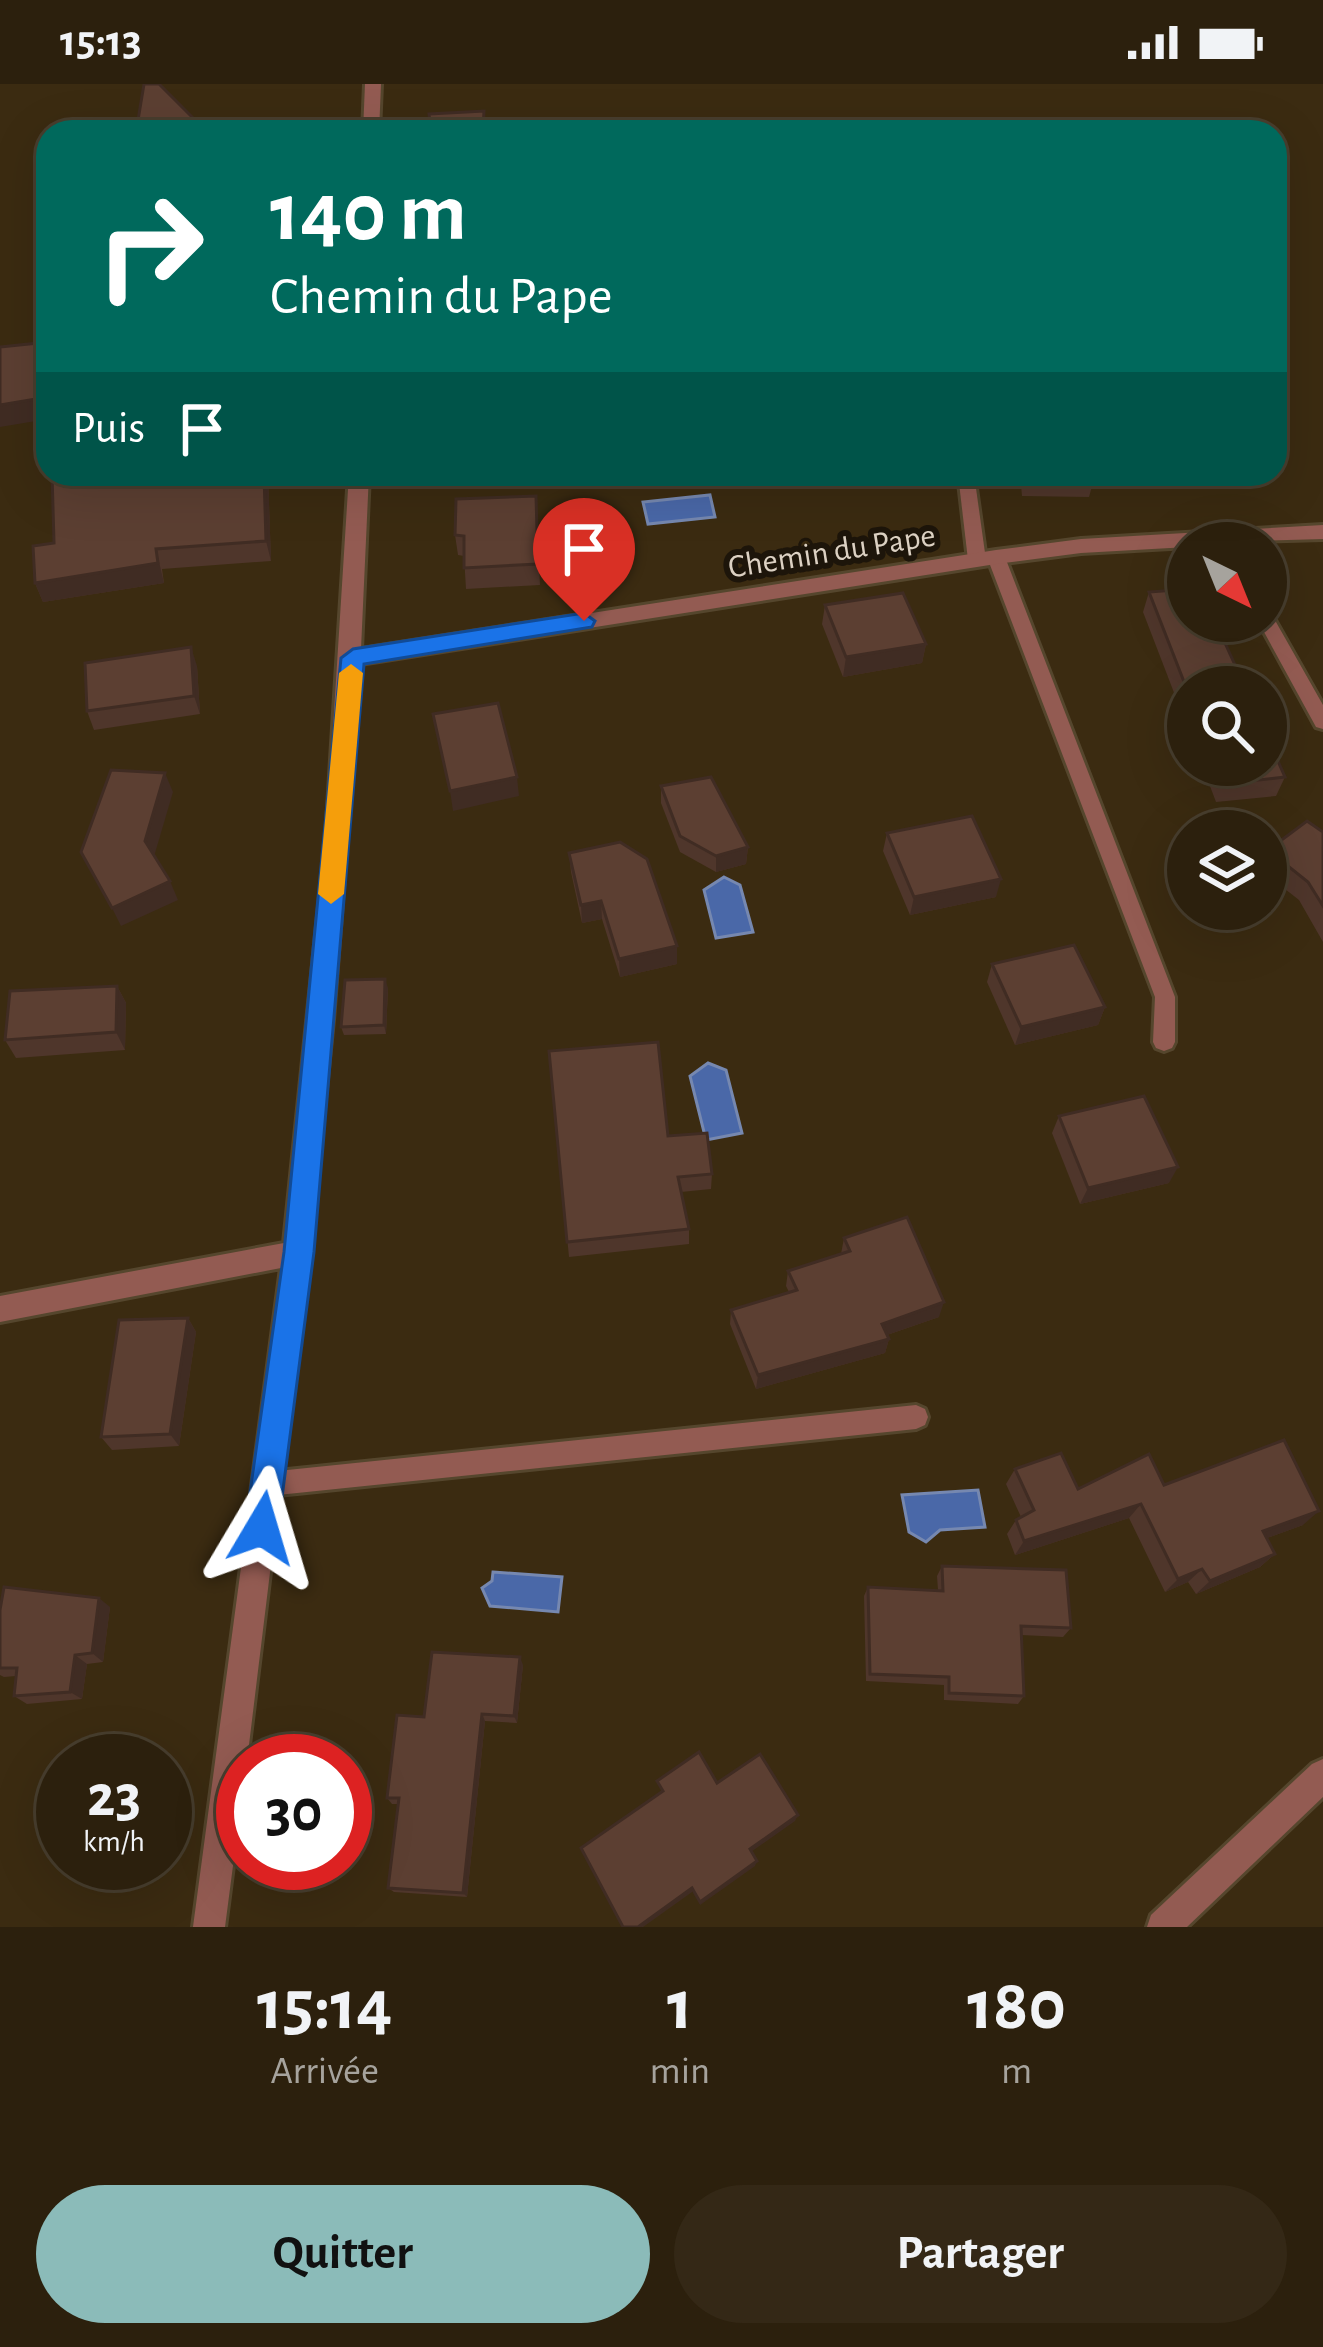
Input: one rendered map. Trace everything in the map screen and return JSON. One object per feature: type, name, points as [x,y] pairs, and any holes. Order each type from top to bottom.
[{"type":"street","points":[[372,120],[373,84]]},
{"type":"street","points":[[208,1927],[299,1252],[353,658],[359,486]]},
{"type":"street","name":"Chemin du Pape","points":[[1287,535],[1323,532]]},
{"type":"street","name":"Chemin du Pape","points":[[353,658],[986,558],[1081,546],[1167,543]]},
{"type":"street","points":[[0,1309],[299,1252]]},
{"type":"street","points":[[1163,1927],[1323,1775]]},
{"type":"lane","points":[[969,486],[986,558],[1165,997],[1164,1042]]},
{"type":"lane","points":[[1279,642],[1323,722]]},
{"type":"lane","points":[[268,1484],[916,1418]]},
{"type":"water","points":[[710,495],[715,517],[648,524],[643,502]]},
{"type":"water","points":[[724,877],[740,885],[753,932],[716,938],[704,890]]},
{"type":"water","points":[[708,1063],[726,1070],[742,1133],[706,1140],[690,1076]]},
{"type":"water","points":[[978,1490],[985,1527],[940,1530],[926,1542],[909,1532],[902,1495]]},
{"type":"water","points":[[493,1572],[562,1577],[558,1612],[490,1606],[482,1588],[492,1581]]},
{"type":"building","points":[[144,84],[159,84],[195,120],[138,120]]},
{"type":"building","points":[[484,111],[484,120],[430,120],[429,114]]},
{"type":"building","points":[[36,343],[36,399],[0,405],[0,347]]},
{"type":"building","points":[[52,486],[264,486],[266,541],[156,549],[158,563],[35,583],[33,546],[54,543]]},
{"type":"building","points":[[536,496],[538,564],[464,568],[464,536],[455,535],[456,499]]},
{"type":"building","points":[[1167,591],[1167,638],[1149,592]]},
{"type":"building","points":[[903,593],[926,644],[846,657],[825,605]]},
{"type":"building","points":[[1168,642],[1225,642],[1235,666],[1178,666]]},
{"type":"building","points":[[191,647],[194,696],[87,711],[85,663]]},
{"type":"building","points":[[498,703],[517,777],[450,791],[433,714]]},
{"type":"building","points":[[111,770],[165,773],[145,841],[170,881],[112,908],[81,852]]},
{"type":"building","points":[[711,777],[748,847],[716,856],[680,836],[661,786]]},
{"type":"building","points":[[972,816],[1001,879],[914,897],[887,833]]},
{"type":"building","points":[[1307,821],[1323,832],[1323,906],[1308,882],[1287,865],[1287,836]]},
{"type":"building","points":[[620,842],[647,859],[677,946],[619,959],[601,901],[581,905],[569,853]]},
{"type":"building","points":[[1074,945],[1105,1007],[1021,1027],[992,964]]},
{"type":"building","points":[[385,979],[384,1025],[341,1027],[345,980]]},
{"type":"building","points":[[117,986],[116,1032],[5,1040],[10,991]]},
{"type":"building","points":[[658,1042],[668,1136],[707,1133],[712,1174],[678,1177],[689,1229],[567,1242],[549,1051]]},
{"type":"building","points":[[1144,1096],[1178,1167],[1088,1188],[1059,1116]]},
{"type":"building","points":[[907,1217],[944,1302],[882,1324],[889,1339],[758,1375],[731,1310],[797,1290],[788,1271],[850,1251],[844,1238]]},
{"type":"building","points":[[188,1318],[170,1434],[101,1437],[119,1320]]},
{"type":"building","points":[[1284,1440],[1319,1511],[1263,1531],[1275,1554],[1210,1581],[1202,1569],[1178,1579],[1141,1504],[1024,1541],[1016,1520],[1034,1510],[1015,1469],[1061,1453],[1078,1489],[1149,1454],[1164,1485]]},
{"type":"building","points":[[942,1566],[1066,1570],[1071,1628],[1021,1626],[1024,1696],[949,1693],[949,1677],[870,1674],[868,1587],[943,1591]]},
{"type":"building","points":[[4,1587],[99,1598],[92,1653],[75,1655],[70,1692],[14,1696],[17,1668],[0,1668]]},
{"type":"building","points":[[432,1652],[520,1657],[514,1716],[482,1714],[463,1893],[388,1888],[399,1798],[387,1798],[397,1715],[424,1717]]},
{"type":"building","points":[[699,1752],[717,1783],[760,1754],[798,1815],[750,1849],[757,1861],[700,1902],[692,1888],[638,1927],[623,1927],[581,1848],[663,1791],[657,1781]]},
{"type":"slow traffic","points":[[331,894],[351,673]]},
{"type":"route","points":[[262,1528],[299,1252],[353,658],[584,621]]}]
